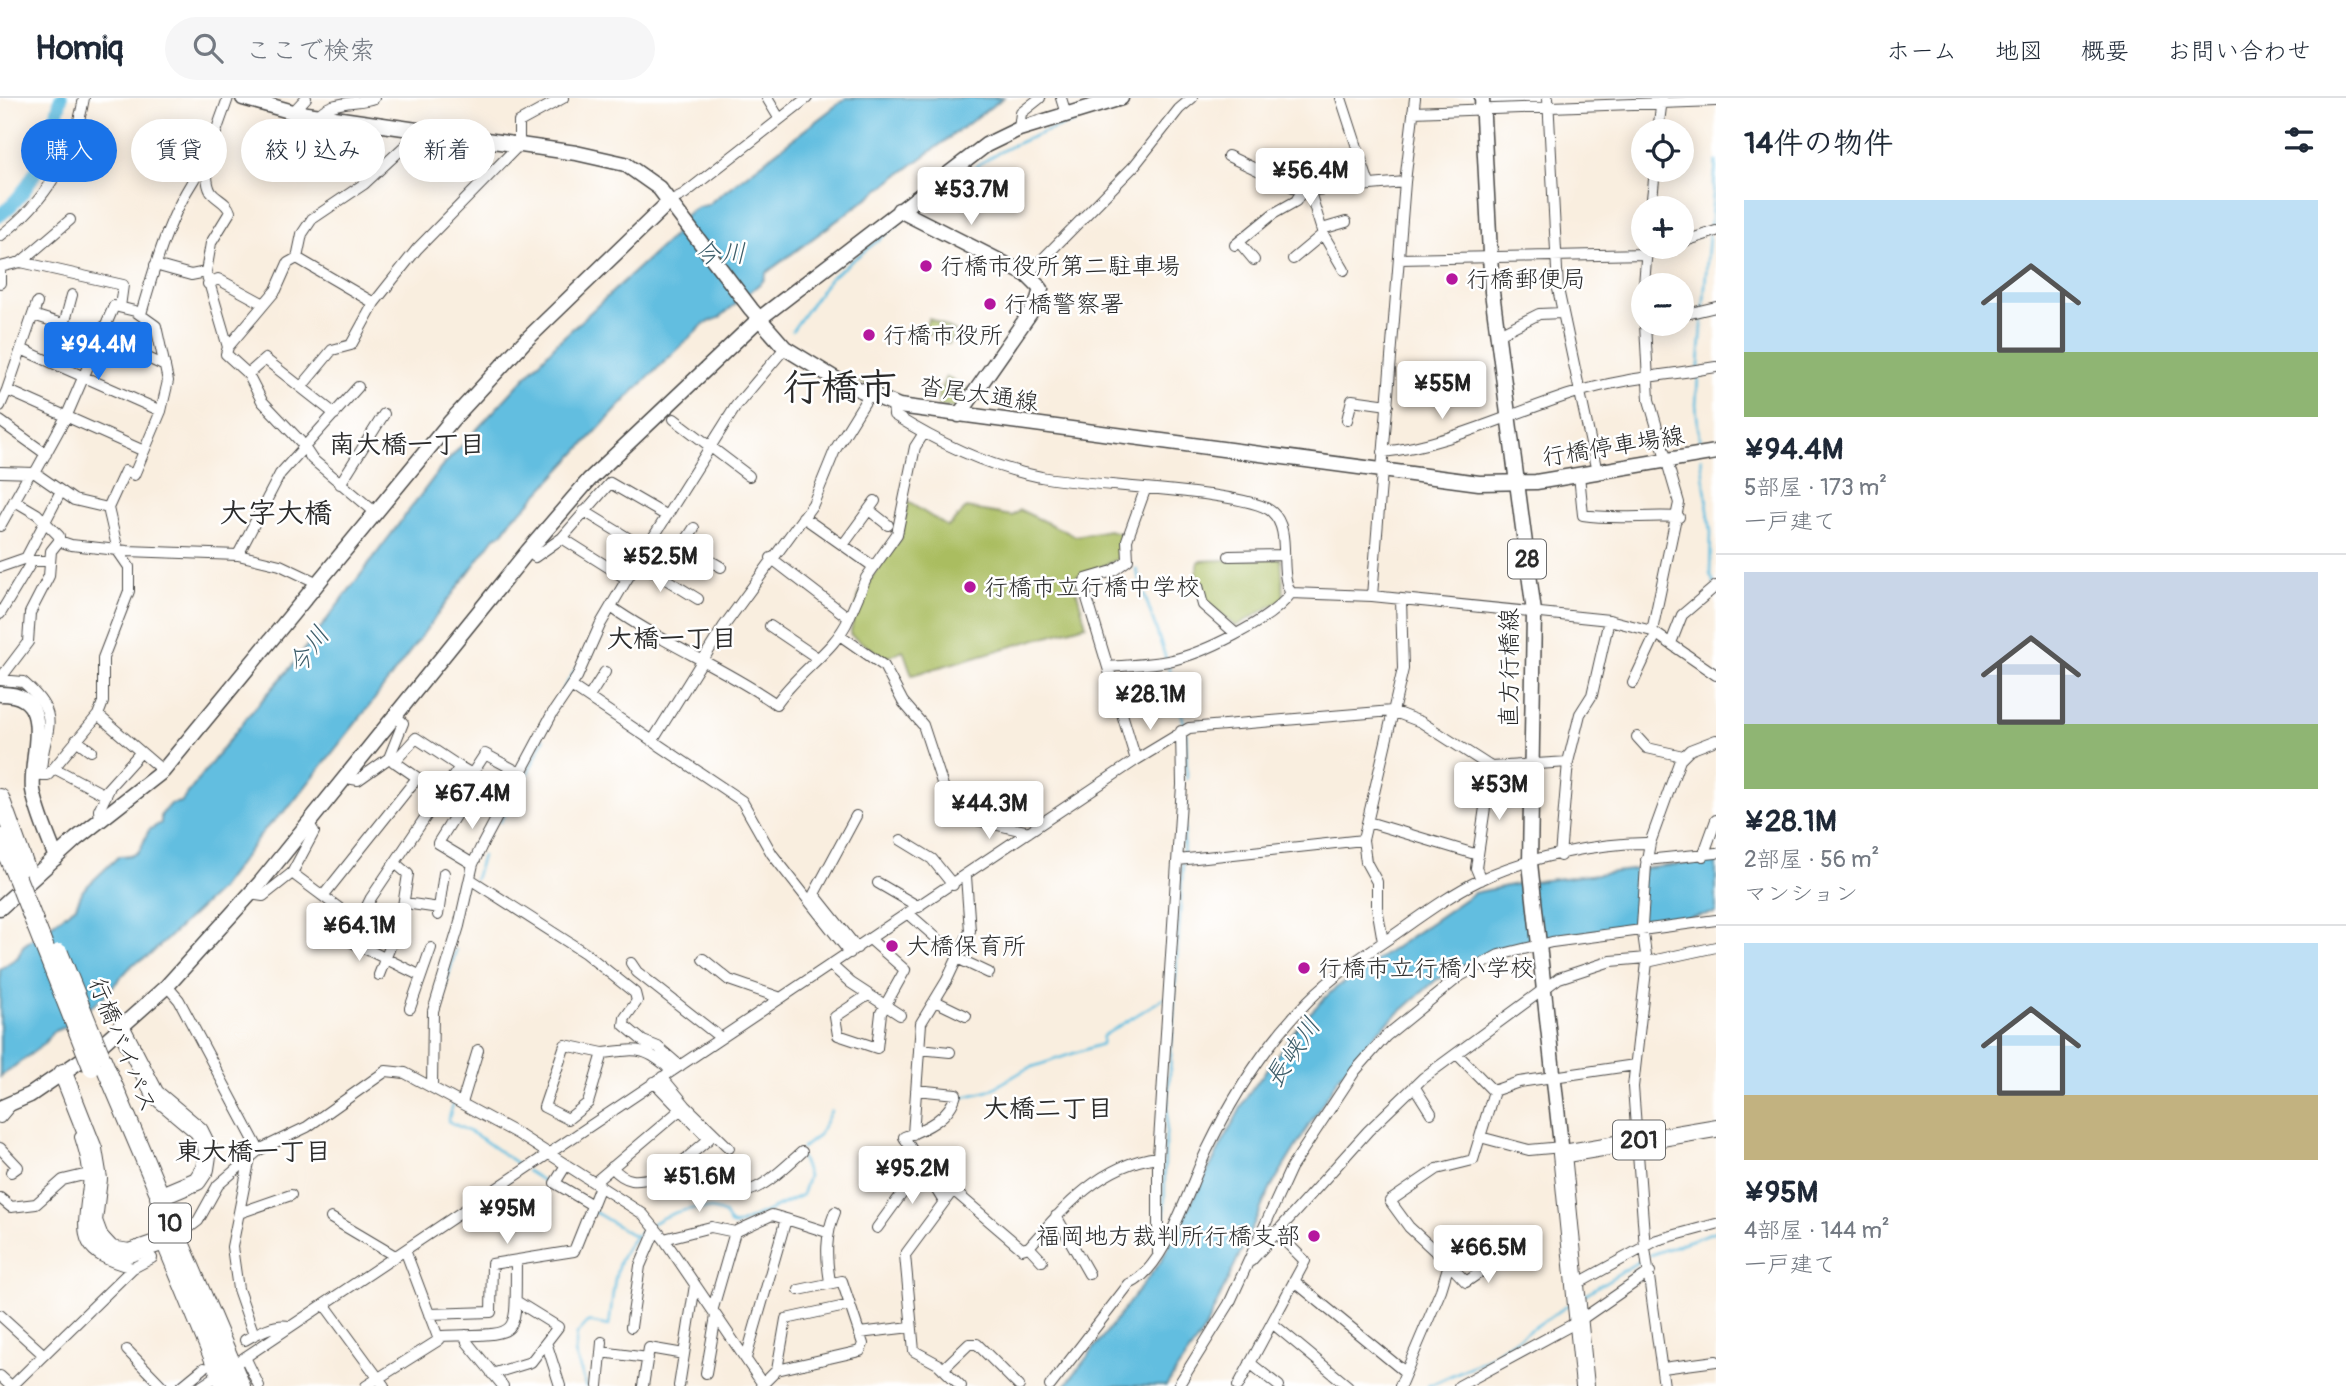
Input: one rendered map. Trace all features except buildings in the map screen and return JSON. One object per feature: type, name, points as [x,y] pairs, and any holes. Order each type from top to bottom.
[{"type":"highway","name":"行橋バイパス","points":[[0,797],[22,875],[164,1241],[225,1370],[240,1386]]},
{"type":"highway","name":"行橋バイパス","points":[[0,838],[22,875]]},
{"type":"highway","points":[[121,1028],[155,1094],[199,1131],[208,1149],[205,1169],[197,1181],[159,1197]]},
{"type":"highway","name":"行橋バイパス","points":[[97,1063],[159,1197],[225,1370]]},
{"type":"highway","points":[[63,1073],[93,1149],[98,1179],[93,1221],[99,1237],[111,1250],[129,1253],[164,1241]]},
{"type":"highway","name":"201","points":[[1562,1151],[1716,1128]]},
{"type":"highway","points":[[1562,1151],[1585,1386]]},
{"type":"street","points":[[0,236],[39,198],[60,171],[77,128],[84,98]]},
{"type":"street","points":[[221,119],[228,98]]},
{"type":"street","name":"沓尾大通線","points":[[244,98],[293,112],[399,128]]},
{"type":"street","points":[[293,112],[306,98]]},
{"type":"street","points":[[302,386],[332,350],[351,345],[374,303],[417,249],[519,145],[519,122],[564,98]]},
{"type":"street","points":[[767,98],[779,118]]},
{"type":"street","points":[[0,908],[100,821],[163,771],[451,421],[523,342],[684,194],[807,98]]},
{"type":"street","points":[[1019,129],[1020,113],[1040,98]]},
{"type":"street","points":[[1061,98],[1066,114]]},
{"type":"street","points":[[0,1118],[6,1106],[63,1073],[121,1028],[167,986],[309,824],[528,551],[589,480],[755,314],[977,151],[1019,129],[1121,98]]},
{"type":"street","points":[[1027,275],[1134,166],[1179,109],[1192,98]]},
{"type":"street","points":[[1341,98],[1369,184]]},
{"type":"street","points":[[1372,596],[1405,182],[1415,98]]},
{"type":"street","points":[[318,116],[322,111],[367,99]]},
{"type":"street","points":[[1659,119],[1661,101]]},
{"type":"street","points":[[1413,112],[1482,104],[1716,101]]},
{"type":"street","points":[[1548,103],[1556,256],[1562,313],[1597,472]]},
{"type":"street","name":"直方行橋線","points":[[1482,104],[1489,257],[1507,416],[1534,612],[1531,868],[1562,1151]]},
{"type":"street","name":"沓尾大通線","points":[[495,142],[625,164],[648,178],[785,348],[817,370],[893,404],[1479,483],[1517,484]]},
{"type":"street","points":[[376,513],[340,484],[306,449],[262,401],[248,374],[226,354],[228,347],[276,290],[288,263],[297,258],[302,234],[312,219],[364,184],[399,151]]},
{"type":"street","points":[[1228,156],[1306,192],[1405,182]]},
{"type":"street","points":[[141,314],[155,265],[190,182]]},
{"type":"street","points":[[209,182],[230,212],[211,243],[206,272],[228,347]]},
{"type":"street","points":[[1306,192],[1322,231],[1344,270]]},
{"type":"street","points":[[1254,260],[1237,244],[1273,214],[1306,192]]},
{"type":"street","points":[[899,210],[1027,275],[1041,289],[1041,296],[959,415]]},
{"type":"street","points":[[0,283],[0,269],[21,262],[70,220]]},
{"type":"street","points":[[1293,259],[1322,231],[1346,222]]},
{"type":"street","points":[[1694,238],[1716,231]]},
{"type":"street","points":[[1399,259],[1631,252]]},
{"type":"street","points":[[297,258],[374,303]]},
{"type":"street","points":[[21,262],[123,285],[120,307]]},
{"type":"street","points":[[155,265],[191,275],[206,272]]},
{"type":"street","points":[[208,284],[218,279],[264,304]]},
{"type":"street","points":[[64,325],[72,295]]},
{"type":"street","points":[[0,406],[37,303]]},
{"type":"street","points":[[0,526],[46,454],[67,415],[114,306],[141,314],[156,326],[168,381],[161,411],[134,475],[125,471],[108,508],[118,551],[130,567],[129,591],[103,657],[103,702],[97,715],[48,775],[41,775],[51,726],[42,701],[23,682],[0,680]]},
{"type":"street","points":[[1694,312],[1716,307]]},
{"type":"street","points":[[1497,335],[1539,314],[1562,313]]},
{"type":"street","points":[[33,315],[101,336],[165,366]]},
{"type":"street","points":[[1633,683],[1654,633],[1679,517],[1678,492],[1649,400],[1645,336]]},
{"type":"street","points":[[432,1087],[433,1011],[459,926],[472,864],[627,579],[710,446],[748,391],[785,348]]},
{"type":"street","points":[[21,349],[161,411]]},
{"type":"street","points":[[248,374],[265,359],[335,414]]},
{"type":"street","points":[[1383,452],[1442,438],[1580,391],[1716,367]]},
{"type":"street","points":[[238,555],[280,474],[306,449],[358,387]]},
{"type":"street","points":[[7,390],[144,452]]},
{"type":"street","points":[[653,740],[705,661],[724,626],[819,493],[835,450],[869,395]]},
{"type":"street","points":[[1347,420],[1352,400],[1388,405]]},
{"type":"street","points":[[893,404],[894,415],[924,433],[967,454],[1023,473],[1066,482],[1223,497],[1265,507],[1278,520],[1291,593],[1283,605],[1235,633],[1169,661],[1108,667]]},
{"type":"street","points":[[340,484],[384,414]]},
{"type":"street","points":[[674,419],[749,476]]},
{"type":"street","points":[[0,421],[46,454]]},
{"type":"street","points":[[611,607],[641,629],[740,678],[776,704],[816,657],[841,636],[857,594],[897,534],[915,447],[924,433]]},
{"type":"street","name":"行橋停車場線","points":[[1517,484],[1716,452]]},
{"type":"street","points":[[0,472],[33,473],[74,500],[108,508]]},
{"type":"street","points":[[1579,475],[1583,515],[1615,520],[1641,515],[1679,517]]},
{"type":"street","points":[[528,551],[535,557],[539,556],[562,538],[610,483],[667,516]]},
{"type":"street","points":[[1136,760],[1083,584],[1086,579],[1113,571],[1128,559],[1127,540],[1145,490]]},
{"type":"street","points":[[0,614],[29,560],[43,522],[61,491]]},
{"type":"street","points":[[0,680],[28,642],[30,613],[49,576],[48,561],[51,551],[59,541],[59,536],[37,514],[15,501]]},
{"type":"street","points":[[843,545],[872,506],[888,525]]},
{"type":"street","points":[[584,511],[674,559],[694,528]]},
{"type":"street","points":[[803,517],[874,567]]},
{"type":"street","points":[[562,538],[627,579]]},
{"type":"street","points":[[59,541],[118,551],[238,555],[280,565],[318,583]]},
{"type":"street","points":[[683,545],[720,567]]},
{"type":"street","points":[[1229,556],[1284,555]]},
{"type":"street","points":[[771,558],[849,618]]},
{"type":"street","points":[[0,567],[29,560],[48,561]]},
{"type":"street","points":[[638,562],[698,599]]},
{"type":"street","points":[[1198,586],[1203,605],[1235,633]]},
{"type":"street","points":[[1671,643],[1682,615],[1716,586]]},
{"type":"street","points":[[1291,593],[1372,596],[1609,620],[1654,633],[1716,675]]},
{"type":"street","points":[[1383,942],[1377,907],[1377,882],[1366,862],[1363,840],[1403,669],[1401,599]]},
{"type":"street","points":[[1560,856],[1569,762],[1580,714],[1592,695],[1609,620]]},
{"type":"street","points":[[770,626],[816,657]]},
{"type":"street","points":[[841,636],[884,666],[903,702],[923,724],[946,795],[976,820],[1029,832]]},
{"type":"street","points":[[589,697],[605,672]]},
{"type":"street","points":[[571,686],[742,801],[772,854],[853,950]]},
{"type":"street","points":[[0,694],[21,698],[36,715],[39,727],[32,760],[33,788],[56,858]]},
{"type":"street","points":[[202,1386],[1181,731],[1392,711],[1421,722],[1492,767],[1569,762]]},
{"type":"street","points":[[97,715],[163,771]]},
{"type":"street","points":[[391,760],[403,723],[396,716]]},
{"type":"street","points":[[1158,1254],[1158,1157],[1178,860],[1181,731]]},
{"type":"street","points":[[1637,737],[1647,748],[1683,756],[1716,740]]},
{"type":"street","points":[[347,778],[358,780],[391,760],[416,738],[472,774],[485,754],[522,774]]},
{"type":"street","points":[[76,740],[91,751]]},
{"type":"street","points":[[54,768],[103,794],[141,752]]},
{"type":"street","points":[[1664,1386],[1645,1250],[1636,1141],[1635,1065],[1647,960],[1642,928],[1646,862],[1650,843],[1683,756]]},
{"type":"street","points":[[391,760],[441,794]]},
{"type":"street","points":[[421,976],[350,941],[395,863],[460,767]]},
{"type":"street","points":[[1481,880],[1476,869],[1492,767]]},
{"type":"street","points":[[323,896],[417,778]]},
{"type":"street","points":[[100,821],[99,810],[110,787]]},
{"type":"street","points":[[472,864],[438,843],[470,792],[500,811]]},
{"type":"street","points":[[853,950],[814,894],[856,816]]},
{"type":"street","points":[[1703,856],[1716,820]]},
{"type":"street","points":[[1368,822],[1478,855]]},
{"type":"street","points":[[250,894],[263,896],[292,873],[314,832],[309,824]]},
{"type":"street","points":[[901,840],[932,859],[953,885]]},
{"type":"street","points":[[1178,860],[1363,840]]},
{"type":"street","points":[[1051,1386],[1129,1284],[1140,1280],[1158,1254],[1174,1227],[1206,1151],[1226,1114],[1264,1056],[1316,993],[1354,961],[1481,880],[1531,868],[1560,856],[1613,845],[1650,843]]},
{"type":"street","points":[[1646,862],[1716,853]]},
{"type":"street","points":[[379,975],[405,903],[408,874],[395,863]]},
{"type":"street","points":[[292,873],[359,923]]},
{"type":"street","points":[[405,903],[439,911],[444,873]]},
{"type":"street","points":[[913,1134],[921,1023],[970,931],[966,876]]},
{"type":"street","points":[[470,879],[585,953],[635,993],[637,1001],[624,1025],[676,1068]]},
{"type":"street","points":[[878,883],[919,907]]},
{"type":"street","points":[[909,914],[941,942]]},
{"type":"street","points":[[1178,1386],[1209,1338],[1248,1265],[1260,1229],[1291,1168],[1355,1072],[1387,1036],[1470,970],[1500,955],[1539,942],[1716,920]]},
{"type":"street","points":[[868,995],[835,1017],[838,1035],[877,1048],[884,1005],[905,970],[870,939]]},
{"type":"street","points":[[410,1008],[431,947]]},
{"type":"street","points":[[1248,1265],[1368,1131],[1415,1086],[1543,988],[1559,978],[1611,961],[1647,960],[1716,947]]},
{"type":"street","points":[[957,958],[989,973]]},
{"type":"street","points":[[703,959],[729,980],[781,998]]},
{"type":"street","points":[[631,963],[637,972],[721,1038]]},
{"type":"street","points":[[831,965],[868,995],[900,1015]]},
{"type":"street","points":[[167,986],[179,1000],[198,1033],[255,1153],[232,1240],[232,1256],[249,1337],[284,1325],[290,1326]]},
{"type":"street","points":[[935,1001],[966,1016]]},
{"type":"street","points":[[603,1053],[588,1103],[568,1119],[544,1107],[565,1045],[603,1053],[640,1049],[654,1054],[676,1068]]},
{"type":"street","points":[[919,1049],[950,1052]]},
{"type":"street","points":[[462,1103],[478,1050]]},
{"type":"street","points":[[1457,1054],[1494,1091]]},
{"type":"street","points":[[1494,1091],[1514,1083],[1635,1065]]},
{"type":"street","points":[[190,1227],[198,1221],[218,1185],[255,1153],[307,1127],[386,1071],[405,1073],[462,1103],[631,1205],[664,1239],[762,1385],[777,1370],[860,1351],[863,1344],[842,1281],[799,1290]]},
{"type":"street","points":[[658,1080],[680,1110],[709,1139],[675,1168],[678,1175]]},
{"type":"street","points":[[658,1080],[729,1148]]},
{"type":"street","points":[[1415,1086],[1431,1113]]},
{"type":"street","points":[[916,1090],[956,1094],[939,1119],[928,1128],[904,1137],[944,1202]]},
{"type":"street","points":[[1489,1245],[1497,1260],[1466,1282],[1409,1227],[1390,1201],[1437,1169],[1470,1162],[1494,1091]]},
{"type":"street","points":[[429,1314],[491,1311],[492,1264],[573,1251],[598,1184],[612,1167],[680,1110]]},
{"type":"street","points":[[1480,1137],[1529,1150],[1562,1151]]},
{"type":"street","points":[[80,1138],[88,1174],[82,1221],[90,1246],[101,1256],[133,1268]]},
{"type":"street","points":[[0,1148],[18,1167],[11,1172]]},
{"type":"street","points":[[612,1167],[625,1180],[632,1182],[678,1175],[731,1193],[745,1192],[759,1186],[802,1152]]},
{"type":"street","points":[[961,1386],[943,1368],[914,1351],[905,1255],[953,1190],[1022,1249],[1029,1247],[1056,1216],[1118,1167],[1158,1157]]},
{"type":"street","points":[[566,1165],[555,1183],[592,1206]]},
{"type":"street","points":[[877,1228],[922,1166]]},
{"type":"street","points":[[0,1198],[11,1207],[36,1204],[63,1180],[88,1174]]},
{"type":"street","points":[[239,1213],[291,1195]]},
{"type":"street","points":[[830,1283],[827,1232],[835,1212]]},
{"type":"street","points":[[664,1239],[711,1227],[735,1232],[772,1215],[827,1232]]},
{"type":"street","points":[[1056,1216],[1089,1274]]},
{"type":"street","points":[[331,1219],[396,1256]]},
{"type":"street","points":[[746,1358],[786,1219]]},
{"type":"street","points":[[1575,1288],[1619,1259],[1645,1250],[1657,1240],[1716,1224]]},
{"type":"street","points":[[631,1326],[640,1266],[656,1229]]},
{"type":"street","points":[[1238,1386],[1305,1261],[1260,1229]]},
{"type":"street","points":[[706,1373],[714,1312],[735,1232]]},
{"type":"street","points":[[1029,1247],[1042,1261]]},
{"type":"street","points":[[405,1250],[439,1340]]},
{"type":"street","points":[[0,1376],[11,1386],[133,1268],[152,1258]]},
{"type":"street","points":[[366,1386],[381,1382],[442,1336],[507,1332],[514,1323],[516,1261]]},
{"type":"street","points":[[1400,1386],[1441,1290],[1449,1264]]},
{"type":"street","points":[[1459,1386],[1578,1320],[1649,1271]]},
{"type":"street","points":[[1294,1281],[1405,1372]]},
{"type":"street","points":[[679,1386],[695,1285]]},
{"type":"street","points":[[492,1374],[524,1366],[538,1356],[558,1327],[516,1301]]},
{"type":"street","points":[[324,1304],[381,1382]]},
{"type":"street","points":[[777,1370],[786,1320],[850,1305]]},
{"type":"street","points":[[0,1315],[44,1355]]},
{"type":"street","points":[[1272,1323],[1348,1386]]},
{"type":"street","points":[[859,1333],[911,1327]]},
{"type":"street","points":[[466,1335],[467,1342],[503,1386]]},
{"type":"street","points":[[943,1368],[969,1344],[977,1345],[1019,1386]]},
{"type":"street","points":[[547,1345],[560,1386]]},
{"type":"street","points":[[598,1386],[602,1347],[648,1358]]},
{"type":"street","points":[[643,1386],[649,1348],[684,1354]]},
{"type":"street","points":[[127,1350],[162,1386]]},
{"type":"street","points":[[1662,1368],[1716,1361]]},
{"type":"street","points":[[1250,1363],[1279,1386]]},
{"type":"street","points":[[182,1386],[225,1370],[259,1386]]},
{"type":"green space","points":[[929,318],[956,332],[949,344],[923,330]]},
{"type":"green space","points":[[946,377],[969,390],[959,409],[938,406],[938,395]]},
{"type":"green space","points":[[867,378],[904,398],[859,382]]},
{"type":"green space","name":"行橋市立行橋中学校","points":[[908,502],[948,527],[966,508],[1012,516],[1020,510],[1075,536],[1109,530],[1123,534],[1119,559],[1073,578],[1086,625],[912,675],[903,650],[886,658],[850,635],[859,595],[901,538]]},
{"type":"green space","points":[[1281,559],[1284,599],[1236,626],[1204,600],[1204,586],[1196,573],[1199,561]]},
{"type":"water","name":"今川","points":[[846,98],[1003,98],[766,273],[763,281],[719,318],[704,324],[632,393],[514,517],[503,532],[495,537],[371,704],[290,806],[265,829],[220,889],[149,956],[133,964],[103,997],[65,1027],[52,1032],[44,1044],[0,1077],[0,969],[18,957],[23,946],[76,906],[83,890],[119,856],[133,855],[140,850],[149,830],[161,823],[161,815],[171,804],[181,802],[248,716],[291,667],[441,468],[557,343],[674,235],[686,215],[695,208],[707,205]]},
{"type":"water","name":"長峡川","points":[[1716,860],[1716,913],[1528,941],[1491,951],[1436,980],[1375,1034],[1338,1078],[1270,1189],[1204,1331],[1166,1386],[1065,1386],[1161,1261],[1246,1098],[1300,1023],[1333,990],[1474,893],[1521,883]]},
{"type":"waterway","points":[[0,215],[23,191],[40,162],[61,98]]},
{"type":"waterway","points":[[927,202],[996,154],[1032,137],[1075,122]]},
{"type":"waterway","points":[[1710,229],[1716,162]]},
{"type":"waterway","points":[[792,331],[830,278],[899,224]]},
{"type":"waterway","points":[[1700,448],[1696,404],[1709,235]]},
{"type":"waterway","points":[[1701,458],[1711,532],[1710,574],[1714,583]]},
{"type":"waterway","points":[[1136,569],[1166,659]]},
{"type":"waterway","points":[[1168,665],[1185,726]]},
{"type":"waterway","points":[[547,715],[577,667]]},
{"type":"waterway","points":[[1186,733],[1187,779]]},
{"type":"waterway","points":[[500,822],[519,792],[544,739]]},
{"type":"waterway","points":[[1183,856],[1186,803]]},
{"type":"waterway","points":[[475,879],[482,856]]},
{"type":"waterway","points":[[1164,1240],[1165,1152],[1183,862]]},
{"type":"waterway","points":[[441,1001],[456,950]]},
{"type":"waterway","points":[[957,1103],[964,1097],[989,1091],[1026,1069],[1102,1044],[1103,1036],[1164,998]]},
{"type":"waterway","points":[[453,1104],[448,1121],[476,1135],[522,1167]]},
{"type":"waterway","points":[[802,1148],[819,1135],[831,1111]]},
{"type":"waterway","points":[[915,1138],[937,1126]]},
{"type":"waterway","points":[[653,1223],[679,1211],[697,1208],[724,1213],[730,1224],[735,1226],[802,1195],[808,1176],[801,1157]]},
{"type":"waterway","points":[[527,1171],[551,1186]]},
{"type":"waterway","points":[[593,1211],[634,1236]]},
{"type":"waterway","points":[[586,1386],[575,1353],[577,1334],[588,1322],[609,1326],[614,1283],[621,1258],[636,1236],[648,1226]]},
{"type":"waterway","points":[[1650,1255],[1716,1231]]},
{"type":"waterway","points":[[1584,1295],[1644,1258]]},
{"type":"waterway","points":[[1428,1386],[1483,1361],[1570,1304]]},
{"type":"place","name":"行橋市役所第二駐車場","points":[[926,266]]},
{"type":"place","name":"行橋郵便局","points":[[1452,279]]},
{"type":"place","name":"行橋警察署","points":[[990,304]]},
{"type":"place","name":"行橋市役所","points":[[869,335]]},
{"type":"place","name":"行橋市立行橋中学校","points":[[970,587]]},
{"type":"place","name":"大橋保育所","points":[[892,946]]},
{"type":"place","name":"行橋市立行橋小学校","points":[[1304,968]]},
{"type":"place","name":"福岡地方裁判所行橋支部","points":[[1314,1236]]},
{"type":"district","name":"行橋市","points":[[840,387]]},
{"type":"district","name":"南大橋一丁目","points":[[407,444]]},
{"type":"district","name":"大字大橋","points":[[276,512]]},
{"type":"district","name":"大橋一丁目","points":[[672,638]]},
{"type":"district","name":"大橋二丁目","points":[[1048,1108]]},
{"type":"district","name":"東大橋一丁目","points":[[253,1151]]}]
